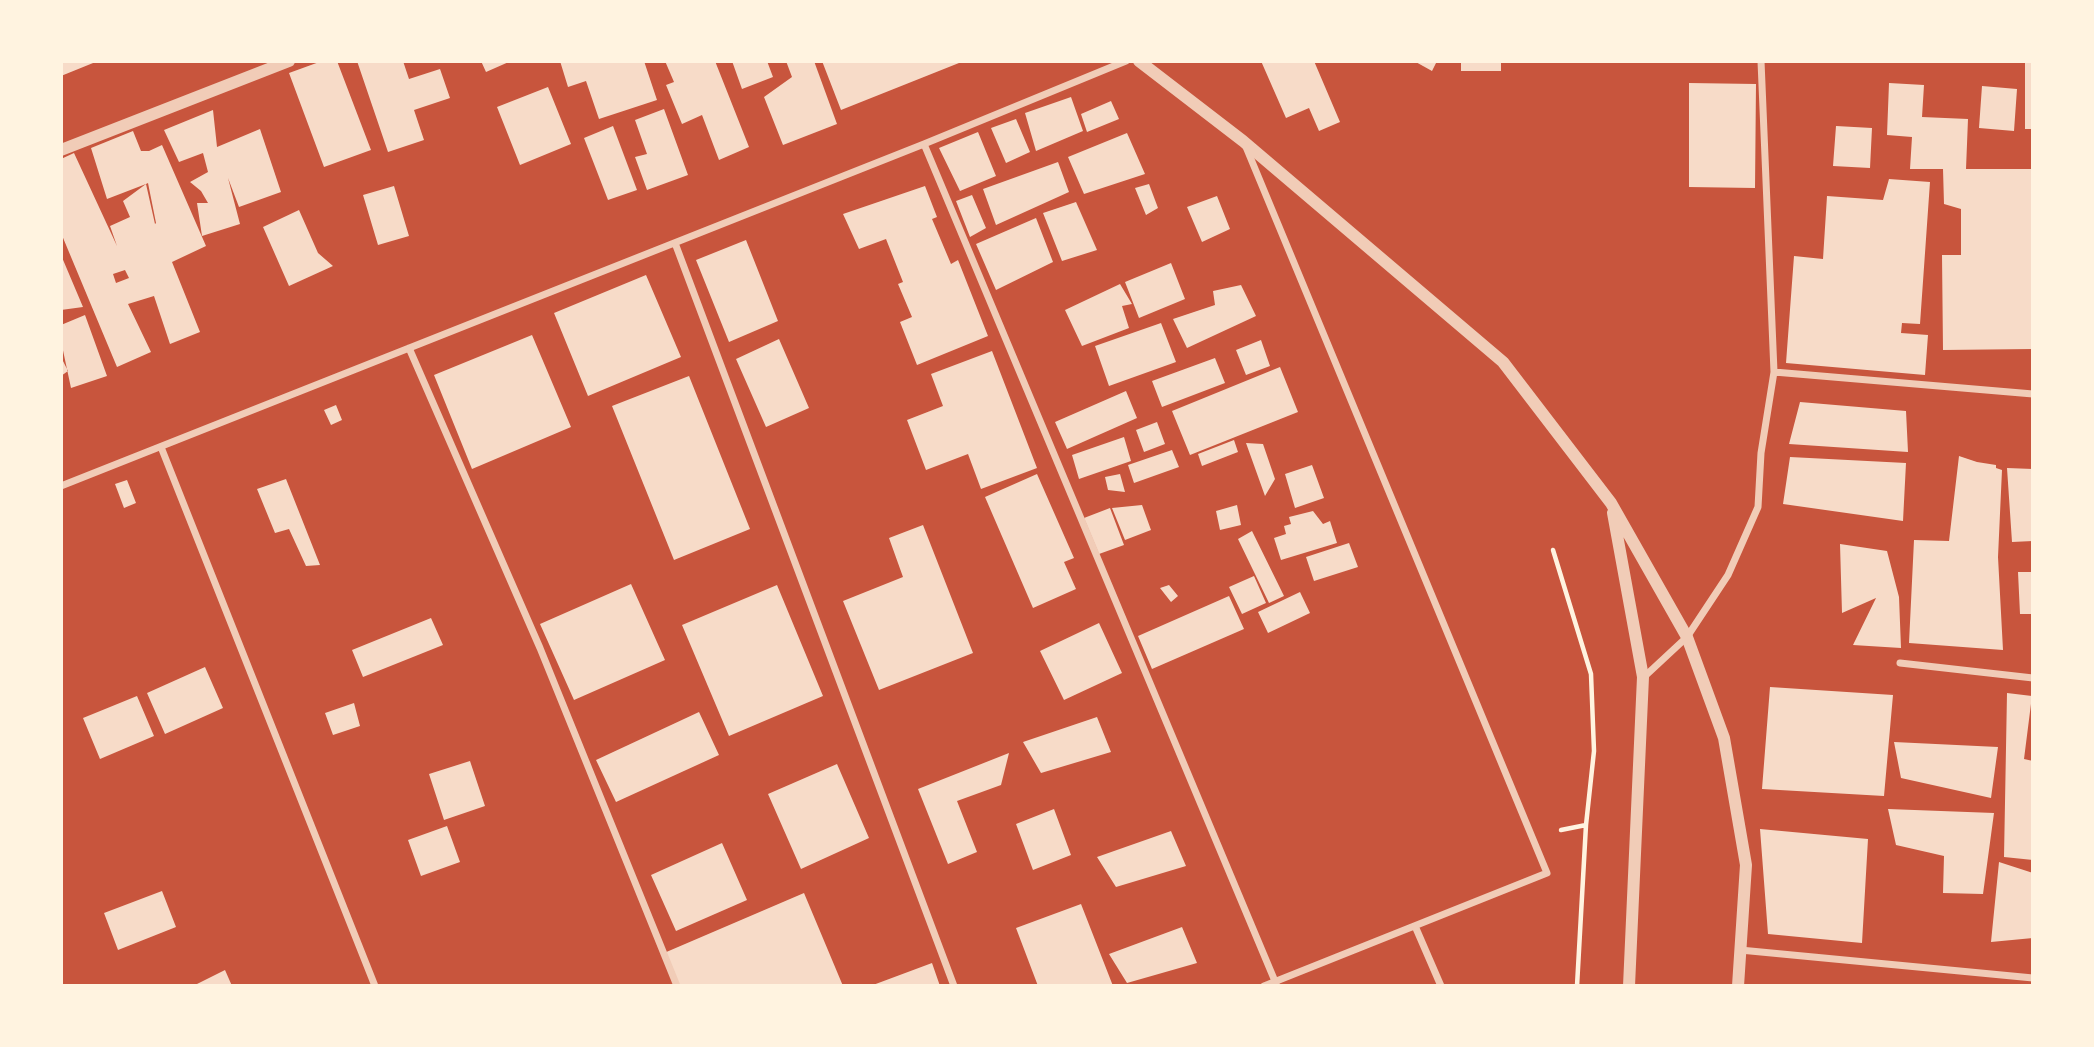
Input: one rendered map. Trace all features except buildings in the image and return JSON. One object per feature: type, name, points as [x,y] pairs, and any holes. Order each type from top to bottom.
[{"type":"street","points":[[61,150],[289,61]]},
{"type":"street","points":[[61,486],[924,144],[1126,61]]},
{"type":"street","points":[[1139,61],[1243,141],[1503,362],[1611,503],[1687,637],[1724,738],[1746,865],[1738,986]]},
{"type":"street","points":[[1643,677],[1687,637],[1728,575],[1758,507],[1761,453],[1774,372],[1761,61]]},
{"type":"street","points":[[1243,141],[1547,873],[1277,984],[1264,986]]},
{"type":"street","points":[[924,144],[1277,984]]},
{"type":"street","points":[[675,243],[954,986]]},
{"type":"street","points":[[410,348],[540,648],[677,986]]},
{"type":"street","points":[[1774,372],[2033,394]]},
{"type":"street","points":[[161,447],[375,986]]},
{"type":"street","points":[[1611,503],[1643,677],[1629,986]]},
{"type":"street","points":[[1900,663],[2033,678]]},
{"type":"street","points":[[1415,926],[1441,986]]},
{"type":"street","points":[[1740,950],[2033,978]]},
{"type":"path","points":[[1553,550],[1591,674],[1594,751],[1586,825],[1577,986]]},
{"type":"path","points":[[1531,836],[1586,825]]}]
